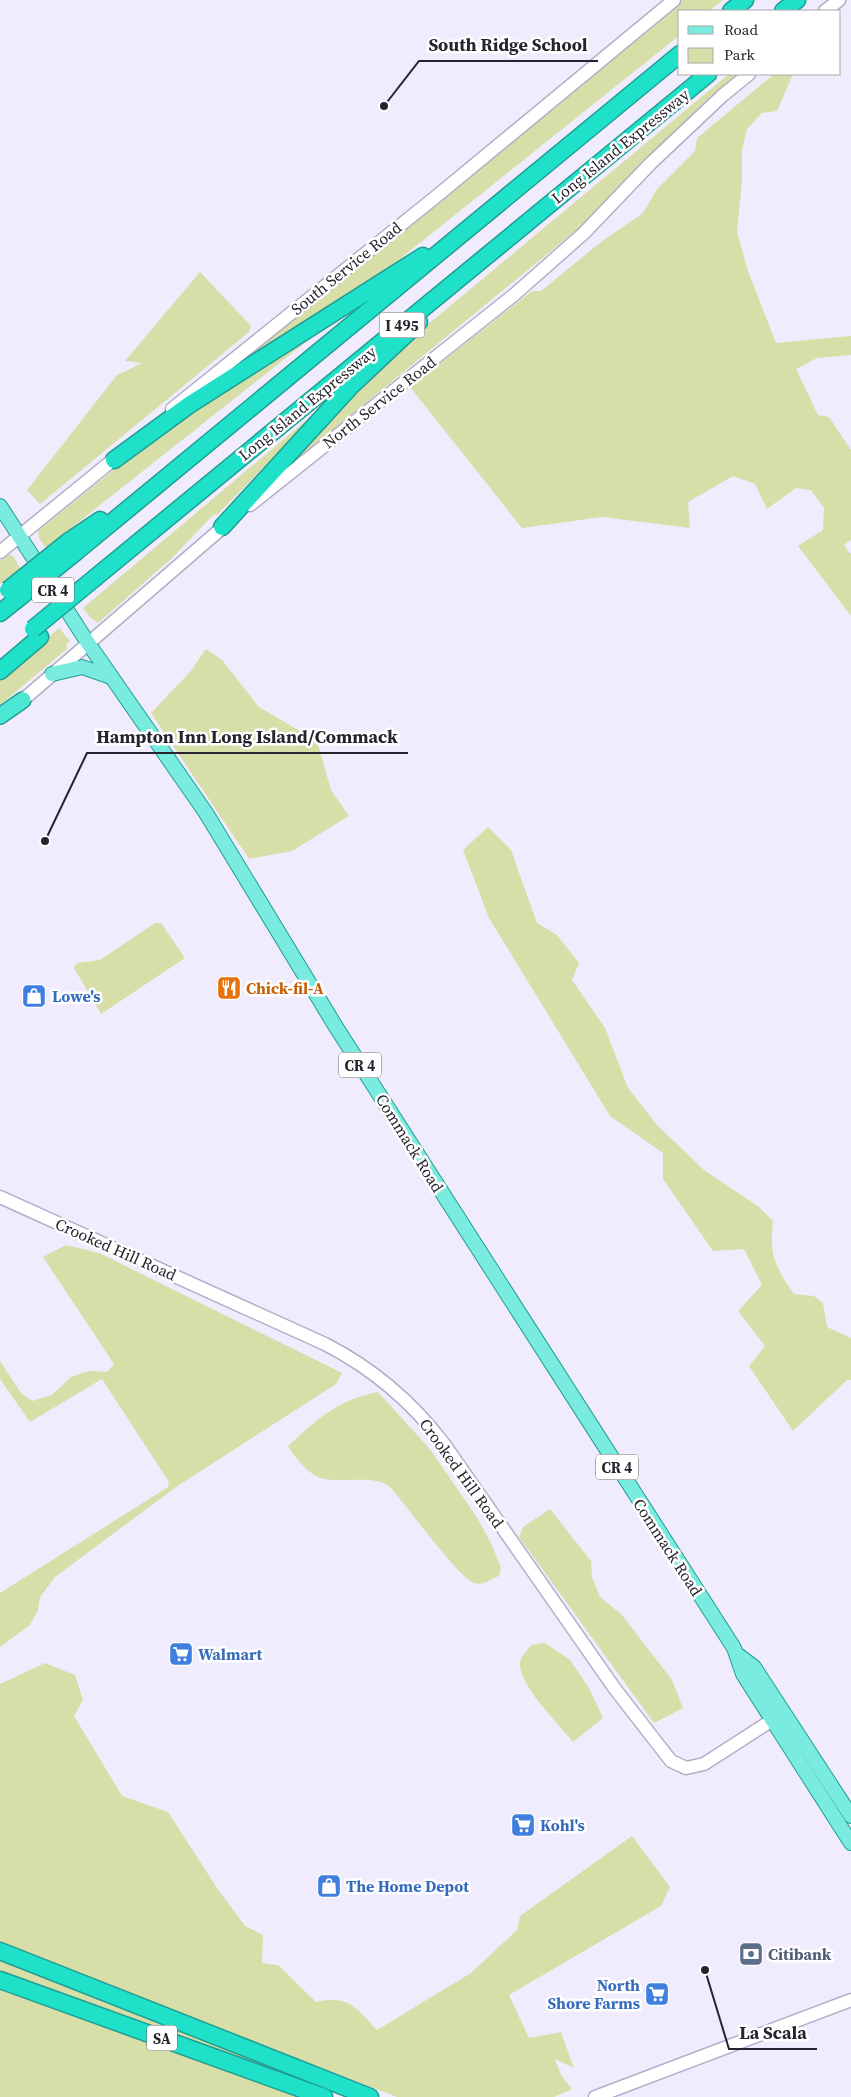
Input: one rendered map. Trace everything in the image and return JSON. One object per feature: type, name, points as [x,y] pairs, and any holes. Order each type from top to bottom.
[{"type":"highway","points":[[732,10],[745,0]]},
{"type":"highway","points":[[784,10],[797,0]]},
{"type":"highway","name":"Long Island Expressway","points":[[0,613],[8,596],[157,485],[678,56]]},
{"type":"highway","name":"Long Island Expressway","points":[[37,633],[176,510],[707,75]]},
{"type":"highway","points":[[114,460],[189,405],[411,263],[472,227]]},
{"type":"highway","points":[[222,527],[351,386],[414,329],[441,293]]},
{"type":"highway","points":[[0,656],[37,633]]},
{"type":"highway","points":[[0,671],[37,633]]},
{"type":"highway","points":[[0,716],[23,700]]},
{"type":"highway","name":"SA","points":[[0,1951],[370,2097]]},
{"type":"highway","name":"SA","points":[[0,1980],[324,2097]]},
{"type":"main road","name":"South Service Road","points":[[0,552],[114,460],[239,353],[328,284],[674,0]]},
{"type":"main road","points":[[826,10],[839,0]]},
{"type":"main road","name":"North Service Road","points":[[0,722],[52,674],[222,527],[515,294],[584,233],[650,164],[722,96],[748,75]]},
{"type":"main road","name":"Commack Road","points":[[0,506],[88,643],[206,813],[341,1034],[738,1655],[743,1674],[778,1716],[851,1816]]},
{"type":"main road","points":[[52,674],[82,667],[111,677]]},
{"type":"main road","name":"Crooked Hill Road","points":[[0,1197],[318,1341],[360,1364],[384,1382],[419,1415],[444,1444],[620,1697],[658,1747],[675,1764],[686,1768],[704,1764],[778,1716]]},
{"type":"main road","name":"Commack Road","points":[[778,1716],[851,1843]]},
{"type":"main road","points":[[595,2097],[851,2000]]},
{"type":"green space","points":[[683,0],[723,0],[710,10],[678,10],[678,37],[386,270],[246,358]]},
{"type":"green space","points":[[728,75],[739,75],[683,123],[585,223],[290,465],[289,461],[402,346]]},
{"type":"green space","points":[[773,75],[793,75],[777,111],[762,113],[747,129],[742,150],[742,182],[737,232],[748,271],[776,343],[851,336],[851,355],[817,358],[796,369],[818,415],[829,417],[851,450],[851,540],[844,545],[851,554],[851,616],[798,546],[823,530],[824,508],[811,490],[796,488],[767,509],[755,484],[733,476],[688,502],[690,528],[602,517],[522,528],[410,387],[532,291],[541,291],[601,242],[643,213],[657,189],[695,151],[697,138]]},
{"type":"green space","points":[[200,272],[251,326],[249,332],[40,504],[27,490],[117,375],[142,363],[125,361]]},
{"type":"green space","points":[[316,334],[46,548],[39,538],[38,531],[179,417]]},
{"type":"green space","points":[[322,407],[217,515],[214,514],[172,558],[98,623],[91,618],[83,608]]},
{"type":"green space","points":[[8,554],[14,557],[20,568],[0,584],[0,561]]},
{"type":"green space","points":[[59,628],[70,641],[66,645],[68,648],[0,705],[0,679]]},
{"type":"green space","points":[[206,649],[222,660],[259,707],[317,741],[331,790],[349,816],[292,851],[249,859],[151,713],[190,672]]},
{"type":"green space","points":[[488,827],[511,850],[537,923],[557,935],[579,963],[572,980],[605,1028],[628,1088],[657,1125],[704,1170],[759,1207],[773,1221],[772,1243],[775,1260],[787,1284],[794,1294],[814,1296],[823,1303],[827,1327],[851,1338],[851,1380],[847,1380],[793,1431],[749,1366],[765,1346],[738,1311],[762,1285],[744,1249],[713,1251],[663,1179],[663,1153],[610,1116],[489,918],[463,850]]},
{"type":"green space","points":[[155,923],[161,923],[185,958],[101,1014],[74,968],[77,963],[100,960]]},
{"type":"green space","points":[[66,1245],[99,1253],[342,1373],[336,1384],[176,1487],[55,1577],[40,1597],[38,1610],[30,1625],[0,1647],[0,1593],[168,1487],[169,1482],[102,1379],[30,1422],[0,1379],[0,1361],[21,1393],[32,1401],[52,1395],[71,1377],[89,1371],[107,1372],[114,1364],[43,1257]]},
{"type":"green space","points":[[378,1392],[429,1448],[476,1516],[492,1545],[501,1568],[499,1576],[484,1583],[474,1583],[457,1569],[391,1488],[378,1481],[332,1480],[318,1477],[303,1466],[288,1446],[328,1412],[350,1400]]},
{"type":"green space","points":[[550,1509],[591,1561],[592,1577],[600,1597],[622,1615],[672,1680],[683,1708],[654,1723],[519,1537],[523,1527]]},
{"type":"green space","points":[[545,1643],[570,1660],[589,1688],[603,1718],[573,1742],[534,1695],[522,1674],[520,1662],[531,1645]]},
{"type":"green space","points":[[45,1663],[75,1675],[83,1700],[74,1716],[122,1796],[168,1812],[217,1888],[245,1926],[263,1935],[262,1963],[278,1965],[316,2002],[336,2000],[351,2005],[377,2030],[471,1973],[517,1930],[520,1916],[632,1836],[670,1887],[661,1906],[509,1995],[529,2038],[561,2032],[574,2068],[555,2059],[561,2075],[572,2089],[554,2097],[397,2097],[0,1943],[0,1684]]},
{"type":"green space","points":[[0,1957],[326,2085],[324,2092],[0,1974]]},
{"type":"green space","points":[[0,1990],[300,2097],[0,2097]]},
{"type":"place","name":"South Ridge School","points":[[384,106]]},
{"type":"place","name":"Hampton Inn Long Island/Commack","points":[[45,841]]},
{"type":"place","name":"Chick-fil-A","points":[[229,988]]},
{"type":"place","name":"Lowe's","points":[[34,996]]},
{"type":"place","name":"Walmart","points":[[181,1654]]},
{"type":"place","name":"Kohl's","points":[[523,1825]]},
{"type":"place","name":"The Home Depot","points":[[329,1886]]},
{"type":"place","name":"Citibank","points":[[751,1954]]},
{"type":"place","name":"La Scala","points":[[705,1970]]},
{"type":"place","name":"North Shore Farms","points":[[657,1994]]}]
